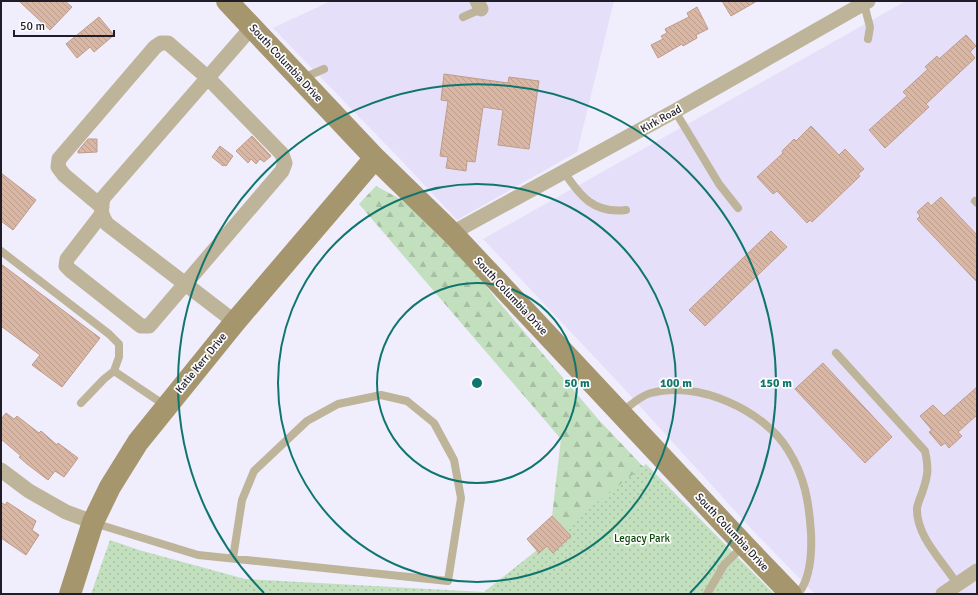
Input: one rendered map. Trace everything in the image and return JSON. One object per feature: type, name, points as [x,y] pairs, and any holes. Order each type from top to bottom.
[{"type":"main road","name":"South Columbia Drive","points":[[227,1],[375,158],[452,233],[791,594]]},
{"type":"main road","name":"Katie Kerr Drive","points":[[70,594],[93,522],[110,487],[138,442],[235,322],[375,158]]},
{"type":"street","name":"Kirk Road","points":[[452,233],[675,111],[866,2]]},
{"type":"street","points":[[235,322],[185,285],[107,224],[102,211],[64,175],[58,166],[59,159],[155,47],[161,43],[168,44],[208,78],[282,154],[285,163],[282,172],[185,285],[149,326],[141,326],[70,270],[66,266],[67,259],[102,211],[104,198],[208,78],[252,27]]},
{"type":"street","points":[[1,470],[29,491],[66,512],[93,522]]},
{"type":"street","points":[[943,594],[977,571]]},
{"type":"lane","points":[[866,2],[870,27],[868,39]]},
{"type":"lane","points":[[463,17],[479,5]]},
{"type":"lane","points":[[300,79],[324,69]]},
{"type":"lane","points":[[675,111],[720,184],[738,208]]},
{"type":"lane","points":[[564,172],[579,193],[594,205],[613,211],[626,210]]},
{"type":"lane","points":[[1,251],[109,334],[119,344],[119,357],[114,371],[104,379],[81,403]]},
{"type":"lane","points":[[836,353],[925,451],[928,465],[928,477],[917,507],[919,523],[925,539],[957,584]]},
{"type":"lane","points":[[114,371],[166,406]]},
{"type":"lane","points":[[621,413],[649,393],[670,389],[690,390],[709,395],[736,406],[756,417],[773,431],[788,449],[800,473],[808,495],[812,542],[809,572],[803,588],[798,594]]},
{"type":"lane","points":[[93,522],[198,555],[448,581],[461,498],[454,460],[434,423],[407,401],[381,396],[338,404],[307,420],[254,471],[242,500],[233,558]]},
{"type":"lane","points":[[707,594],[724,565],[744,545]]},
{"type":"shaded area","points":[[331,1],[614,1],[577,152],[457,220],[273,28]]},
{"type":"shaded area","points":[[906,1],[977,1],[977,594],[815,594],[757,535],[617,381],[483,239]]},
{"type":"green space","points":[[376,186],[404,201],[455,246],[497,300],[598,419],[724,552],[572,528],[564,529],[552,516],[561,439],[359,204]]},
{"type":"green space","name":"Legacy Park","points":[[646,464],[774,594],[91,594],[110,540],[139,550],[245,579],[484,592]]},
{"type":"building","points":[[19,1],[65,1],[72,7],[50,30]]},
{"type":"building","points":[[722,1],[757,1],[731,16]]},
{"type":"building","points":[[697,7],[708,29],[696,35],[697,38],[683,46],[682,44],[658,58],[651,45],[663,39],[661,36],[667,33],[665,29],[689,17],[687,13]]},
{"type":"building","points":[[99,17],[114,35],[94,52],[90,47],[77,58],[66,44]]},
{"type":"building","points":[[966,35],[976,46],[970,52],[975,58],[926,104],[929,107],[885,148],[869,130],[907,96],[903,92],[928,69],[925,67],[937,56],[939,59]]},
{"type":"building","points":[[444,74],[508,83],[509,77],[539,81],[529,149],[498,145],[503,110],[483,107],[475,162],[467,161],[466,171],[446,168],[448,157],[440,156],[448,101],[441,100]]},
{"type":"building","points":[[811,126],[839,155],[845,149],[864,169],[858,174],[860,176],[812,222],[810,220],[807,223],[777,191],[773,194],[757,177],[783,153],[782,151],[794,139],[796,141]]},
{"type":"building","points":[[252,136],[271,156],[264,162],[260,159],[256,164],[251,159],[248,163],[236,151]]},
{"type":"building","points":[[88,139],[97,139],[97,152],[78,153],[78,151]]},
{"type":"building","points":[[220,146],[233,156],[226,166],[223,166],[212,157]]},
{"type":"building","points":[[1,173],[36,200],[13,230],[1,221]]},
{"type":"building","points":[[941,197],[977,235],[977,282],[917,219],[920,216],[917,212],[928,202],[931,206]]},
{"type":"building","points":[[771,231],[787,247],[705,326],[689,310]]},
{"type":"building","points":[[1,264],[100,338],[62,387],[32,365],[40,355],[1,326]]},
{"type":"building","points":[[823,363],[892,437],[865,463],[795,389]]},
{"type":"building","points":[[977,387],[977,415],[958,432],[962,436],[949,448],[945,443],[941,446],[929,432],[932,430],[920,416],[933,405],[944,416]]},
{"type":"building","points":[[6,413],[14,419],[17,416],[39,433],[41,431],[57,445],[58,443],[78,458],[64,477],[55,471],[48,480],[27,464],[19,457],[21,456],[1,439],[1,419]]},
{"type":"building","points":[[1,502],[5,505],[7,502],[36,521],[32,530],[39,535],[26,555],[1,538]]},
{"type":"building","points":[[552,516],[571,536],[553,553],[547,546],[539,553],[527,539]]}]
